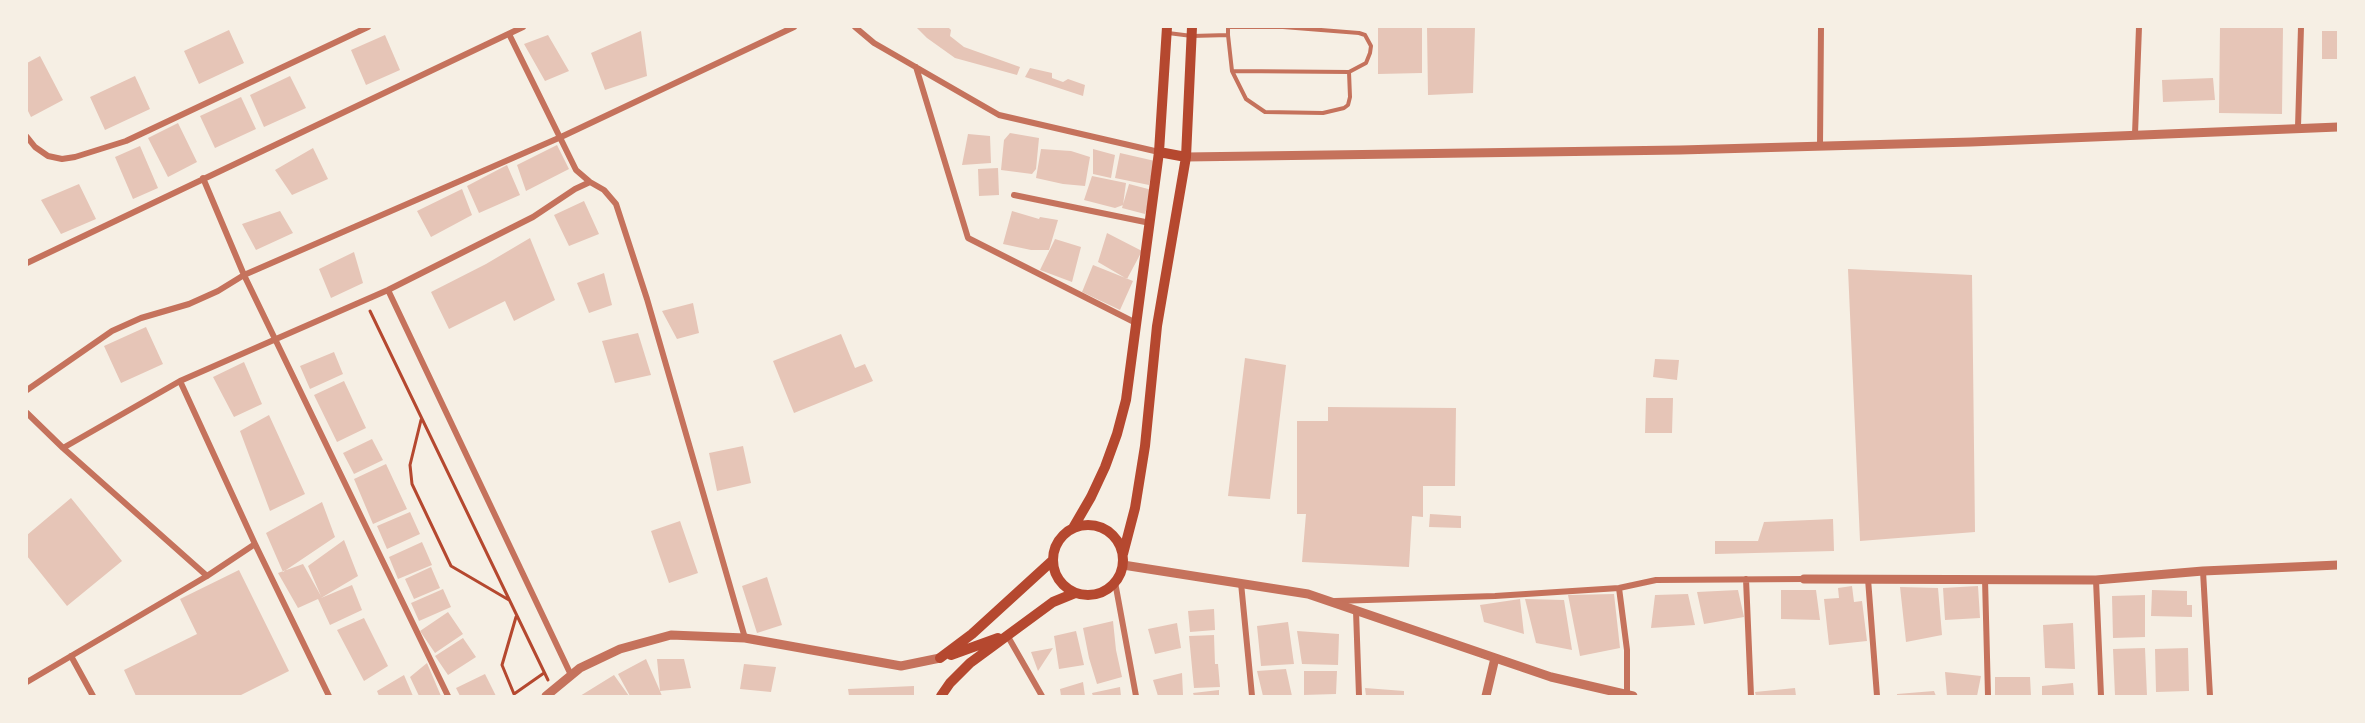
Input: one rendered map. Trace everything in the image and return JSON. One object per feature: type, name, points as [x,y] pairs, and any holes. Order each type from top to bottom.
[{"type":"main road","points":[[1073,528],[1091,497],[1117,434],[1126,400],[1160,152],[1167,30]]},
{"type":"main road","points":[[1123,560],[1119,543],[1112,534],[1103,528],[1080,525],[1059,538],[1053,549],[1052,561],[1054,573],[1061,584],[1075,593],[1092,595],[1103,592],[1115,582],[1123,560],[1136,508],[1144,456],[1157,326],[1186,158],[1192,32]]},
{"type":"main road","points":[[1160,152],[1186,158]]},
{"type":"main road","points":[[1136,323],[1157,326]]},
{"type":"main road","points":[[940,658],[972,634],[1052,561]]},
{"type":"main road","points":[[941,696],[950,683],[970,663],[1007,634],[1053,602],[1075,593]]},
{"type":"main road","points":[[940,658],[1007,634]]},
{"type":"street","points":[[27,137],[34,147],[48,156],[62,159],[126,141],[368,27]]},
{"type":"street","points":[[27,263],[523,27]]},
{"type":"street","points":[[27,390],[112,331],[141,318],[189,304],[218,291],[244,275],[561,137],[794,27]]},
{"type":"street","points":[[855,27],[874,43],[999,115],[1160,152]]},
{"type":"street","points":[[1820,146],[1821,27]]},
{"type":"street","points":[[2134,134],[2139,27]]},
{"type":"street","points":[[2298,127],[2301,27]]},
{"type":"street","points":[[509,34],[576,170],[604,190],[616,204],[647,299],[745,638]]},
{"type":"street","points":[[916,67],[968,238],[1136,323]]},
{"type":"street","points":[[1186,158],[1820,146],[2338,127]]},
{"type":"street","points":[[203,178],[244,275],[448,696]]},
{"type":"street","points":[[63,448],[180,381],[388,290],[533,217],[575,189],[590,182]]},
{"type":"street","points":[[1014,195],[1150,223]]},
{"type":"street","points":[[388,290],[571,675]]},
{"type":"street","points":[[180,381],[255,544],[329,696]]},
{"type":"street","points":[[27,413],[207,576]]},
{"type":"street","points":[[27,682],[207,576],[255,544]]},
{"type":"street","points":[[1123,560],[1301,593],[1551,677],[1630,695],[1619,588]]},
{"type":"street","points":[[1329,602],[1495,596],[1619,588],[1656,580],[2096,580],[2203,571],[2338,566]]},
{"type":"street","points":[[2203,571],[2210,696]]},
{"type":"street","points":[[1746,579],[1751,696]]},
{"type":"street","points":[[1868,579],[1877,696]]},
{"type":"street","points":[[1985,579],[1988,696]]},
{"type":"street","points":[[2096,580],[2101,696]]},
{"type":"street","points":[[1115,582],[1136,696]]},
{"type":"street","points":[[1241,583],[1252,696]]},
{"type":"street","points":[[1356,611],[1359,696]]},
{"type":"street","points":[[1007,634],[1042,696]]},
{"type":"street","points":[[549,693],[580,668],[620,649],[671,635],[745,638],[902,666],[940,658]]},
{"type":"street","points":[[71,656],[93,696]]},
{"type":"street","points":[[1485,696],[1495,658]]},
{"type":"lane","points":[[1232,71],[1349,72],[1368,59],[1371,46],[1365,35],[1283,27],[1228,27],[1232,71],[1246,99],[1258,110],[1298,113],[1334,111],[1348,105],[1349,72]]},
{"type":"lane","points":[[1167,30],[1228,35]]},
{"type":"path","points":[[365,300],[517,615],[544,673],[549,693]]},
{"type":"path","points":[[422,418],[410,465],[412,484],[451,566],[509,600]]},
{"type":"path","points":[[517,615],[502,665],[514,694],[544,673]]},
{"type":"building","points":[[916,27],[948,27],[951,30],[950,36],[964,47],[1020,67],[1017,75],[955,58]]},
{"type":"building","points":[[1378,27],[1422,27],[1422,73],[1378,74]]},
{"type":"building","points":[[1427,27],[1475,27],[1473,93],[1428,95]]},
{"type":"building","points":[[2220,27],[2283,27],[2282,114],[2219,113]]},
{"type":"building","points":[[229,30],[244,63],[199,84],[184,51]]},
{"type":"building","points":[[641,31],[647,76],[605,90],[591,53]]},
{"type":"building","points":[[2322,31],[2338,31],[2338,59],[2322,59]]},
{"type":"building","points":[[385,35],[400,70],[366,85],[351,50]]},
{"type":"building","points":[[548,35],[569,71],[545,81],[524,44]]},
{"type":"building","points":[[40,56],[63,100],[31,117],[27,109],[27,63]]},
{"type":"building","points":[[1030,68],[1052,73],[1052,78],[1063,82],[1068,79],[1085,85],[1083,96],[1025,77]]},
{"type":"building","points":[[135,76],[150,109],[105,130],[90,97]]},
{"type":"building","points":[[290,76],[306,108],[264,127],[250,95]]},
{"type":"building","points":[[2213,78],[2215,100],[2163,102],[2162,80]]},
{"type":"building","points":[[241,97],[256,129],[215,148],[200,116]]},
{"type":"building","points":[[178,123],[197,162],[168,177],[148,138]]},
{"type":"building","points":[[1010,133],[1039,138],[1036,169],[1032,174],[1001,170],[1004,140]]},
{"type":"building","points":[[968,134],[990,136],[991,163],[962,165]]},
{"type":"building","points":[[557,145],[569,169],[526,191],[517,165]]},
{"type":"building","points":[[140,146],[158,188],[133,199],[115,157]]},
{"type":"building","points":[[313,148],[328,179],[292,195],[275,170]]},
{"type":"building","points":[[1041,149],[1071,151],[1090,157],[1085,186],[1036,178]]},
{"type":"building","points":[[1093,149],[1115,155],[1111,178],[1093,174]]},
{"type":"building","points":[[1120,153],[1155,161],[1149,185],[1115,178]]},
{"type":"building","points":[[507,165],[520,195],[479,213],[467,186]]},
{"type":"building","points":[[998,168],[999,195],[979,196],[978,169]]},
{"type":"building","points":[[1092,176],[1126,183],[1123,205],[1115,208],[1084,200]]},
{"type":"building","points":[[79,184],[96,219],[61,234],[41,200]]},
{"type":"building","points":[[1129,184],[1152,190],[1145,214],[1122,208]]},
{"type":"building","points":[[462,189],[472,215],[431,237],[417,211]]},
{"type":"building","points":[[584,201],[599,234],[569,246],[554,215]]},
{"type":"building","points":[[280,211],[293,233],[256,250],[242,224]]},
{"type":"building","points":[[1012,211],[1039,219],[1040,217],[1058,220],[1049,250],[1031,250],[1003,244]]},
{"type":"building","points":[[1107,233],[1142,251],[1127,279],[1098,262]]},
{"type":"building","points":[[530,238],[555,300],[514,321],[505,301],[449,329],[431,292]]},
{"type":"building","points":[[1055,239],[1081,247],[1072,282],[1040,270]]},
{"type":"building","points":[[354,252],[363,283],[331,298],[319,269]]},
{"type":"building","points":[[1093,265],[1133,281],[1120,310],[1082,292]]},
{"type":"building","points":[[1848,269],[1972,275],[1975,532],[1860,541]]},
{"type":"building","points":[[604,273],[612,305],[589,313],[577,283]]},
{"type":"building","points":[[693,303],[699,333],[677,339],[662,311]]},
{"type":"building","points":[[146,327],[163,364],[121,383],[104,346]]},
{"type":"building","points":[[638,333],[651,375],[615,383],[602,341]]},
{"type":"building","points":[[841,334],[855,368],[865,364],[873,381],[794,413],[773,361]]},
{"type":"building","points":[[334,352],[343,374],[310,389],[300,366]]},
{"type":"building","points":[[1245,358],[1286,365],[1270,499],[1228,496]]},
{"type":"building","points":[[1655,359],[1679,360],[1677,380],[1653,377]]},
{"type":"building","points":[[244,362],[262,404],[234,417],[213,377]]},
{"type":"building","points":[[344,381],[366,428],[337,442],[314,395]]},
{"type":"building","points":[[1646,398],[1673,398],[1672,433],[1645,433]]},
{"type":"building","points":[[1328,407],[1456,408],[1455,486],[1423,486],[1423,517],[1412,516],[1409,567],[1302,562],[1306,514],[1297,514],[1297,421],[1328,421]]},
{"type":"building","points":[[269,415],[305,494],[270,511],[240,431]]},
{"type":"building","points":[[372,439],[383,460],[354,474],[343,453]]},
{"type":"building","points":[[743,446],[751,483],[717,491],[709,453]]},
{"type":"building","points":[[386,464],[407,509],[373,524],[354,479]]},
{"type":"building","points":[[71,498],[122,561],[67,606],[27,556],[27,535]]},
{"type":"building","points":[[322,502],[335,537],[283,572],[266,533]]},
{"type":"building","points":[[410,512],[420,534],[387,549],[377,526]]},
{"type":"building","points":[[1430,514],[1461,516],[1461,528],[1429,527]]},
{"type":"building","points":[[1833,519],[1834,551],[1715,554],[1715,541],[1758,541],[1764,522]]},
{"type":"building","points":[[680,521],[698,573],[669,583],[651,531]]},
{"type":"building","points":[[344,540],[358,576],[321,598],[352,585],[362,610],[330,625],[318,599],[298,608],[278,573],[303,564],[321,596],[308,566]]},
{"type":"building","points":[[422,542],[432,565],[398,579],[389,557]]},
{"type":"building","points":[[431,567],[440,588],[414,599],[405,579]]},
{"type":"building","points":[[239,570],[289,671],[239,696],[136,696],[124,670],[197,634],[180,599]]},
{"type":"building","points":[[767,577],[782,625],[757,633],[742,586]]},
{"type":"building","points":[[1852,586],[1854,602],[1862,601],[1867,641],[1829,645],[1824,599],[1839,598],[1838,588]]},
{"type":"building","points":[[1978,586],[1980,618],[1945,620],[1943,588]]},
{"type":"building","points":[[1900,587],[1938,588],[1942,635],[1906,642]]},
{"type":"building","points":[[443,589],[451,607],[419,621],[411,603]]},
{"type":"building","points":[[1738,590],[1744,617],[1704,624],[1697,592]]},
{"type":"building","points":[[1781,590],[1816,590],[1820,620],[1781,619]]},
{"type":"building","points":[[2152,590],[2187,591],[2187,605],[2192,605],[2192,617],[2151,616]]},
{"type":"building","points":[[1614,594],[1620,648],[1580,656],[1568,595]]},
{"type":"building","points":[[1688,594],[1695,625],[1651,628],[1655,595]]},
{"type":"building","points":[[2145,595],[2145,637],[2113,638],[2112,596]]},
{"type":"building","points":[[1520,599],[1524,634],[1484,622],[1480,605]]},
{"type":"building","points":[[1525,599],[1564,600],[1572,650],[1536,643]]},
{"type":"building","points":[[1214,609],[1215,630],[1190,632],[1188,611]]},
{"type":"building","points":[[448,612],[463,634],[435,653],[420,631]]},
{"type":"building","points":[[364,618],[388,666],[364,681],[337,630]]},
{"type":"building","points":[[1113,621],[1122,677],[1097,684],[1083,628]]},
{"type":"building","points":[[1288,622],[1294,664],[1261,666],[1257,626]]},
{"type":"building","points":[[1177,623],[1181,648],[1155,654],[1148,629]]},
{"type":"building","points":[[2073,623],[2075,669],[2045,668],[2043,625]]},
{"type":"building","points":[[1076,631],[1084,665],[1059,669],[1054,636]]},
{"type":"building","points":[[1297,631],[1339,634],[1338,665],[1302,664]]},
{"type":"building","points":[[1214,635],[1215,664],[1218,664],[1220,687],[1194,688],[1189,636]]},
{"type":"building","points":[[463,638],[476,657],[448,675],[435,656]]},
{"type":"building","points":[[1053,648],[1038,671],[1031,652]]},
{"type":"building","points":[[2145,648],[2147,696],[2115,696],[2113,649]]},
{"type":"building","points":[[2188,648],[2189,691],[2156,692],[2155,649]]},
{"type":"building","points":[[646,659],[662,696],[630,696],[618,674]]},
{"type":"building","points":[[657,659],[684,659],[691,688],[660,691]]},
{"type":"building","points":[[427,663],[441,696],[419,696],[410,677]]},
{"type":"building","points":[[744,664],[776,667],[771,692],[740,689]]},
{"type":"building","points":[[1286,669],[1292,696],[1263,696],[1257,671]]},
{"type":"building","points":[[1304,671],[1337,671],[1336,694],[1304,695]]},
{"type":"building","points":[[1945,672],[1981,676],[1977,696],[1947,696]]},
{"type":"building","points":[[1182,673],[1183,695],[1158,696],[1153,680]]},
{"type":"building","points":[[485,674],[496,696],[460,696],[456,688]]},
{"type":"building","points":[[404,675],[413,696],[379,696],[377,691]]},
{"type":"building","points":[[614,675],[629,696],[580,696]]},
{"type":"building","points":[[1995,677],[2030,677],[2031,696],[1995,696]]},
{"type":"building","points":[[1083,682],[1085,696],[1061,696],[1060,689]]},
{"type":"building","points":[[2073,683],[2074,696],[2042,696],[2042,686]]},
{"type":"building","points":[[914,686],[914,696],[849,696],[848,689]]},
{"type":"building","points":[[1120,687],[1121,696],[1093,696],[1092,693]]},
{"type":"building","points":[[1365,688],[1404,691],[1404,696],[1366,696]]},
{"type":"building","points":[[1795,688],[1796,696],[1756,696],[1755,692]]},
{"type":"building","points":[[1219,690],[1219,696],[1194,696],[1193,693]]},
{"type":"building","points":[[1934,691],[1936,696],[1897,696],[1897,694]]}]
